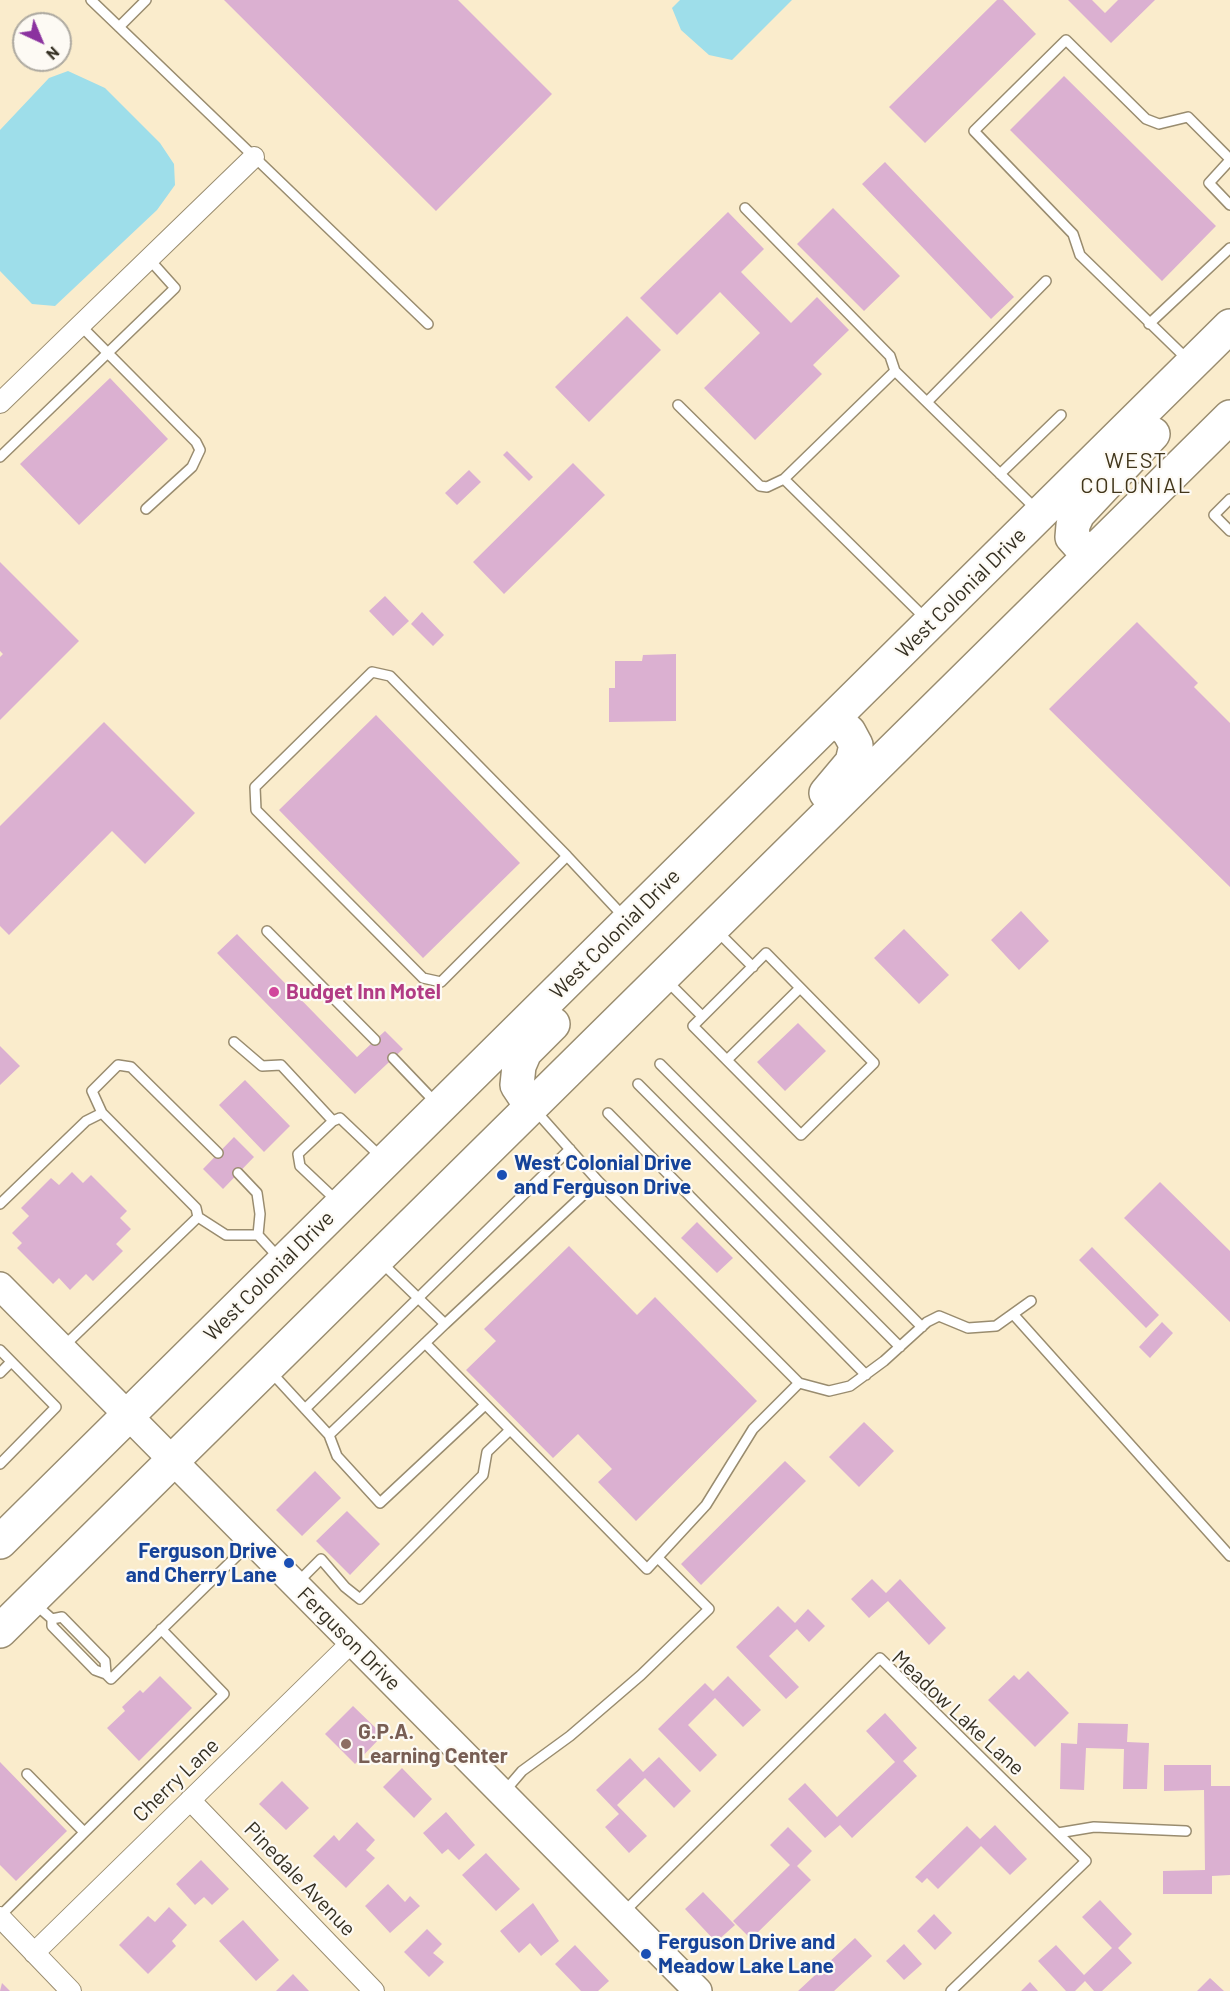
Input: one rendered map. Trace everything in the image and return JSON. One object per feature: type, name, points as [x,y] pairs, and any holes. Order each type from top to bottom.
[{"type":"highway","name":"West Colonial Drive","points":[[0,1542],[1230,326]]},
{"type":"highway","points":[[1089,556],[1072,537],[1073,525],[1078,514],[1094,494],[1197,389],[1192,364]]},
{"type":"highway","points":[[0,1631],[42,1610],[173,1460],[1230,417]]},
{"type":"highway","points":[[736,904],[743,878],[838,781],[852,762],[856,745],[849,732],[834,718]]},
{"type":"highway","points":[[531,1106],[517,1084],[519,1066],[525,1052],[625,953],[627,922]]},
{"type":"street","points":[[0,403],[254,157]]},
{"type":"street","name":"Ferguson Drive","points":[[0,1286],[698,1991]]},
{"type":"street","name":"Cherry Lane","points":[[34,1953],[352,1642]]},
{"type":"street","name":"Pinedale Avenue","points":[[190,1800],[374,1991]]},
{"type":"street","points":[[0,1916],[71,1991]]},
{"type":"lane","points":[[91,0],[428,324]]},
{"type":"lane","points":[[119,27],[146,0]]},
{"type":"lane","points":[[1192,364],[1080,255],[1073,234],[974,130],[1066,40],[1146,119],[1159,124],[1188,117],[1230,159],[1209,183],[1230,205]]},
{"type":"lane","points":[[745,208],[890,356],[895,371],[1040,514]]},
{"type":"lane","points":[[1149,324],[1230,248]]},
{"type":"lane","points":[[0,458],[175,288],[149,259]]},
{"type":"lane","points":[[927,402],[1046,281]]},
{"type":"lane","points":[[80,325],[196,442],[200,450],[192,467],[146,509]]},
{"type":"lane","points":[[678,405],[760,486],[767,487],[784,478],[895,371]]},
{"type":"lane","points":[[1000,474],[1061,415]]},
{"type":"lane","points":[[784,478],[930,623]]},
{"type":"lane","points":[[1230,499],[1214,515],[1230,531]]},
{"type":"lane","points":[[567,856],[441,982],[423,978],[256,810],[255,787],[372,672],[390,676],[567,856],[627,922]]},
{"type":"lane","points":[[713,927],[753,967]]},
{"type":"lane","points":[[267,931],[375,1040]]},
{"type":"lane","points":[[766,953],[874,1063],[801,1135],[693,1026],[753,967],[766,953]]},
{"type":"lane","points":[[663,976],[702,1016]]},
{"type":"lane","points":[[727,1060],[800,988]]},
{"type":"lane","points":[[234,1042],[262,1066],[281,1065],[333,1121]]},
{"type":"lane","points":[[393,1058],[440,1107]]},
{"type":"lane","points":[[660,1064],[922,1327]]},
{"type":"lane","points":[[218,1153],[131,1067],[118,1065],[92,1091],[102,1113],[196,1208],[198,1217],[226,1235],[258,1235],[283,1262]]},
{"type":"lane","points":[[638,1084],[900,1347]]},
{"type":"lane","points":[[531,1106],[598,1181],[799,1383],[829,1391],[850,1386],[922,1327],[939,1316],[968,1328],[996,1326],[1030,1301]]},
{"type":"lane","points":[[0,1204],[86,1121],[102,1113]]},
{"type":"lane","points":[[608,1113],[866,1375]]},
{"type":"lane","points":[[341,1204],[300,1166],[298,1154],[333,1121],[340,1118],[385,1161]]},
{"type":"lane","points":[[305,1410],[570,1149]]},
{"type":"lane","points":[[238,1173],[256,1193],[260,1214],[258,1235]]},
{"type":"lane","points":[[329,1435],[598,1181]]},
{"type":"lane","points":[[62,1348],[198,1217]]},
{"type":"lane","points":[[377,1259],[445,1324]]},
{"type":"lane","points":[[1013,1314],[1230,1556]]},
{"type":"lane","points":[[425,1343],[647,1569],[706,1505],[753,1429],[799,1383]]},
{"type":"lane","points":[[0,1350],[56,1407],[0,1464]]},
{"type":"lane","points":[[0,1373],[11,1362]]},
{"type":"lane","points":[[267,1367],[329,1435],[338,1456],[380,1503],[485,1405]]},
{"type":"lane","points":[[296,1585],[321,1559],[345,1587],[360,1599],[483,1475],[487,1452],[510,1430]]},
{"type":"lane","points":[[42,1610],[52,1626],[95,1670],[106,1674],[111,1679],[252,1541]]},
{"type":"lane","points":[[502,1794],[522,1772],[570,1736],[641,1675],[709,1608],[658,1558]]},
{"type":"lane","points":[[42,1610],[62,1617],[105,1660],[106,1674]]},
{"type":"lane","points":[[0,1916],[224,1694],[161,1629]]},
{"type":"lane","points":[[73,1647],[82,1638]]},
{"type":"lane","name":"Meadow Lake Lane","points":[[622,1914],[880,1658],[1086,1861],[951,1991]]},
{"type":"lane","points":[[27,1774],[84,1832]]},
{"type":"lane","points":[[1058,1833],[1094,1827],[1186,1831]]},
{"type":"water","points":[[680,0],[792,0],[732,60],[709,55],[681,30],[672,8]]},
{"type":"water","points":[[70,72],[105,88],[160,143],[174,164],[175,185],[157,210],[55,306],[32,304],[0,271],[0,130],[49,78]]},
{"type":"building","points":[[224,0],[458,0],[552,94],[436,211]]},
{"type":"building","points":[[997,0],[1003,0],[1036,34],[925,143],[889,107]]},
{"type":"building","points":[[1068,0],[1092,0],[1105,13],[1118,0],[1155,0],[1111,43]]},
{"type":"building","points":[[1064,76],[1216,226],[1162,281],[1010,130]]},
{"type":"building","points":[[885,162],[1014,297],[991,319],[862,184]]},
{"type":"building","points":[[833,208],[900,276],[864,311],[797,244]]},
{"type":"building","points":[[728,212],[764,249],[741,272],[791,323],[817,297],[849,330],[813,365],[822,374],[755,440],[704,388],[760,333],[720,292],[677,335],[640,298]]},
{"type":"building","points":[[627,316],[661,350],[589,422],[555,387]]},
{"type":"building","points":[[110,378],[168,439],[79,525],[20,464]]},
{"type":"building","points":[[507,451],[533,477],[529,481],[503,455]]},
{"type":"building","points":[[573,463],[605,495],[504,594],[473,562]]},
{"type":"building","points":[[469,470],[481,482],[457,505],[445,493]]},
{"type":"building","points":[[0,562],[79,641],[0,720],[0,657],[3,654],[0,651]]},
{"type":"building","points":[[385,596],[409,621],[393,636],[369,611]]},
{"type":"building","points":[[422,612],[444,635],[433,646],[411,624]]},
{"type":"building","points":[[1137,622],[1198,683],[1194,687],[1230,723],[1230,887],[1049,709]]},
{"type":"building","points":[[676,654],[676,721],[609,722],[609,688],[615,688],[615,661],[642,661],[643,655]]},
{"type":"building","points":[[376,715],[520,863],[423,958],[279,810]]},
{"type":"building","points":[[104,722],[195,813],[145,864],[112,831],[9,935],[0,926],[0,826]]},
{"type":"building","points":[[1021,911],[1049,941],[1019,970],[991,940]]},
{"type":"building","points":[[904,929],[949,975],[919,1004],[874,958]]},
{"type":"building","name":"Budget Inn Motel","points":[[237,934],[357,1057],[385,1031],[403,1049],[355,1094],[217,953]]},
{"type":"building","points":[[798,1023],[826,1051],[785,1091],[757,1062]]},
{"type":"building","points":[[0,1046],[20,1066],[0,1085]]},
{"type":"building","points":[[245,1080],[290,1126],[264,1152],[219,1105]]},
{"type":"building","points":[[234,1137],[254,1157],[223,1189],[203,1169]]},
{"type":"building","points":[[72,1172],[83,1183],[91,1175],[127,1211],[120,1218],[131,1229],[116,1244],[123,1251],[93,1281],[86,1274],[70,1290],[59,1278],[53,1284],[17,1248],[22,1243],[12,1233],[29,1216],[21,1208],[51,1178],[59,1185]]},
{"type":"building","points":[[1160,1182],[1230,1251],[1230,1322],[1124,1218]]},
{"type":"building","points":[[697,1222],[733,1258],[717,1273],[681,1238]]},
{"type":"building","points":[[569,1246],[637,1315],[655,1297],[757,1401],[636,1521],[598,1482],[612,1469],[578,1434],[553,1458],[466,1370],[496,1341],[484,1329]]},
{"type":"building","points":[[1092,1247],[1159,1315],[1146,1328],[1079,1260]]},
{"type":"building","points":[[1162,1322],[1173,1333],[1150,1358],[1139,1347]]},
{"type":"building","points":[[864,1422],[894,1451],[859,1487],[829,1457]]},
{"type":"building","points":[[785,1461],[806,1481],[701,1585],[681,1564]]},
{"type":"building","points":[[315,1471],[341,1498],[302,1536],[276,1510]]},
{"type":"building","points":[[347,1511],[380,1544],[350,1575],[316,1541]]},
{"type":"building","points":[[872,1579],[886,1593],[900,1579],[946,1628],[929,1645],[888,1601],[869,1618],[851,1599]]},
{"type":"building","points":[[778,1606],[795,1623],[808,1609],[825,1626],[809,1642],[797,1629],[769,1656],[799,1687],[786,1699],[736,1647]]},
{"type":"building","points":[[1028,1671],[1069,1713],[1035,1747],[988,1700],[1014,1675],[1019,1680]]},
{"type":"building","points":[[160,1676],[192,1708],[139,1761],[107,1728],[125,1711],[122,1707],[140,1690],[143,1693]]},
{"type":"building","points":[[728,1676],[761,1710],[743,1727],[715,1698],[688,1725],[717,1755],[700,1772],[658,1729],[705,1683],[713,1691]]},
{"type":"building","points":[[353,1706],[383,1735],[355,1764],[325,1734]]},
{"type":"building","points":[[885,1713],[917,1748],[903,1761],[917,1776],[852,1838],[840,1825],[825,1838],[788,1799],[805,1783],[837,1817],[895,1762],[866,1731]]},
{"type":"building","points":[[1078,1723],[1128,1724],[1127,1742],[1149,1743],[1147,1789],[1123,1789],[1124,1749],[1086,1748],[1084,1790],[1060,1789],[1061,1743],[1077,1744]]},
{"type":"building","points":[[659,1757],[691,1791],[674,1808],[645,1778],[617,1805],[647,1836],[629,1853],[605,1827],[619,1814],[596,1790],[630,1758],[643,1772]]},
{"type":"building","points":[[0,1762],[67,1831],[16,1881],[0,1865]]},
{"type":"building","points":[[1164,1765],[1211,1765],[1211,1786],[1230,1786],[1230,1875],[1212,1876],[1212,1894],[1163,1894],[1163,1871],[1205,1870],[1204,1790],[1164,1791]]},
{"type":"building","points":[[402,1768],[432,1799],[414,1818],[383,1787]]},
{"type":"building","points":[[282,1781],[309,1808],[286,1830],[259,1804]]},
{"type":"building","points":[[446,1812],[475,1845],[459,1860],[448,1849],[442,1854],[423,1833]]},
{"type":"building","points":[[357,1822],[375,1840],[366,1850],[375,1858],[346,1888],[313,1856],[334,1835],[339,1841]]},
{"type":"building","points":[[995,1825],[1027,1859],[1010,1875],[981,1846],[938,1889],[927,1878],[922,1883],[915,1877],[967,1826],[980,1839]]},
{"type":"building","points":[[788,1827],[812,1851],[797,1866],[811,1880],[751,1939],[733,1921],[790,1865],[770,1845]]},
{"type":"building","points":[[486,1853],[520,1889],[496,1911],[462,1875]]},
{"type":"building","points":[[201,1860],[229,1889],[212,1905],[204,1897],[195,1905],[176,1884]]},
{"type":"building","points":[[388,1884],[405,1902],[410,1896],[420,1906],[390,1933],[365,1906]]},
{"type":"building","points":[[703,1892],[735,1925],[716,1942],[685,1909]]},
{"type":"building","points":[[1100,1900],[1132,1934],[1118,1948],[1132,1963],[1102,1991],[1094,1991],[1085,1981],[1075,1991],[1066,1991],[1038,1961],[1056,1945],[1084,1975],[1112,1948],[1082,1917]]},
{"type":"building","points":[[533,1903],[559,1941],[541,1956],[530,1943],[519,1953],[500,1931]]},
{"type":"building","points":[[169,1907],[187,1925],[172,1941],[176,1946],[148,1974],[119,1945],[148,1916],[155,1922]]},
{"type":"building","points":[[934,1914],[952,1933],[935,1950],[917,1931]]},
{"type":"building","points":[[243,1920],[279,1960],[256,1981],[219,1941]]},
{"type":"building","points":[[427,1929],[442,1944],[433,1953],[444,1962],[429,1977],[404,1952]]},
{"type":"building","points":[[855,1938],[872,1956],[834,1991],[798,1991]]},
{"type":"building","points":[[904,1944],[922,1964],[904,1980],[886,1961]]},
{"type":"building","points":[[575,1945],[609,1981],[598,1991],[581,1991],[555,1964]]},
{"type":"building","points":[[293,1974],[309,1991],[276,1991]]},
{"type":"building","points":[[1210,1978],[1224,1991],[1197,1991]]},
{"type":"building","points":[[1030,1982],[1038,1991],[1021,1991]]},
{"type":"building","points":[[2,1983],[10,1991],[0,1991]]},
{"type":"place","name":"Budget Inn Motel","points":[[274,992]]},
{"type":"place","name":"West Colonial Drive and Ferguson Drive","points":[[502,1175]]},
{"type":"place","name":"Ferguson Drive and Cherry Lane","points":[[289,1563]]},
{"type":"place","name":"G.P.A. Learning Center","points":[[346,1744]]},
{"type":"place","name":"Ferguson Drive and Meadow Lake Lane","points":[[646,1954]]},
{"type":"district","name":"WEST COLONIAL","points":[[1136,474]]}]
